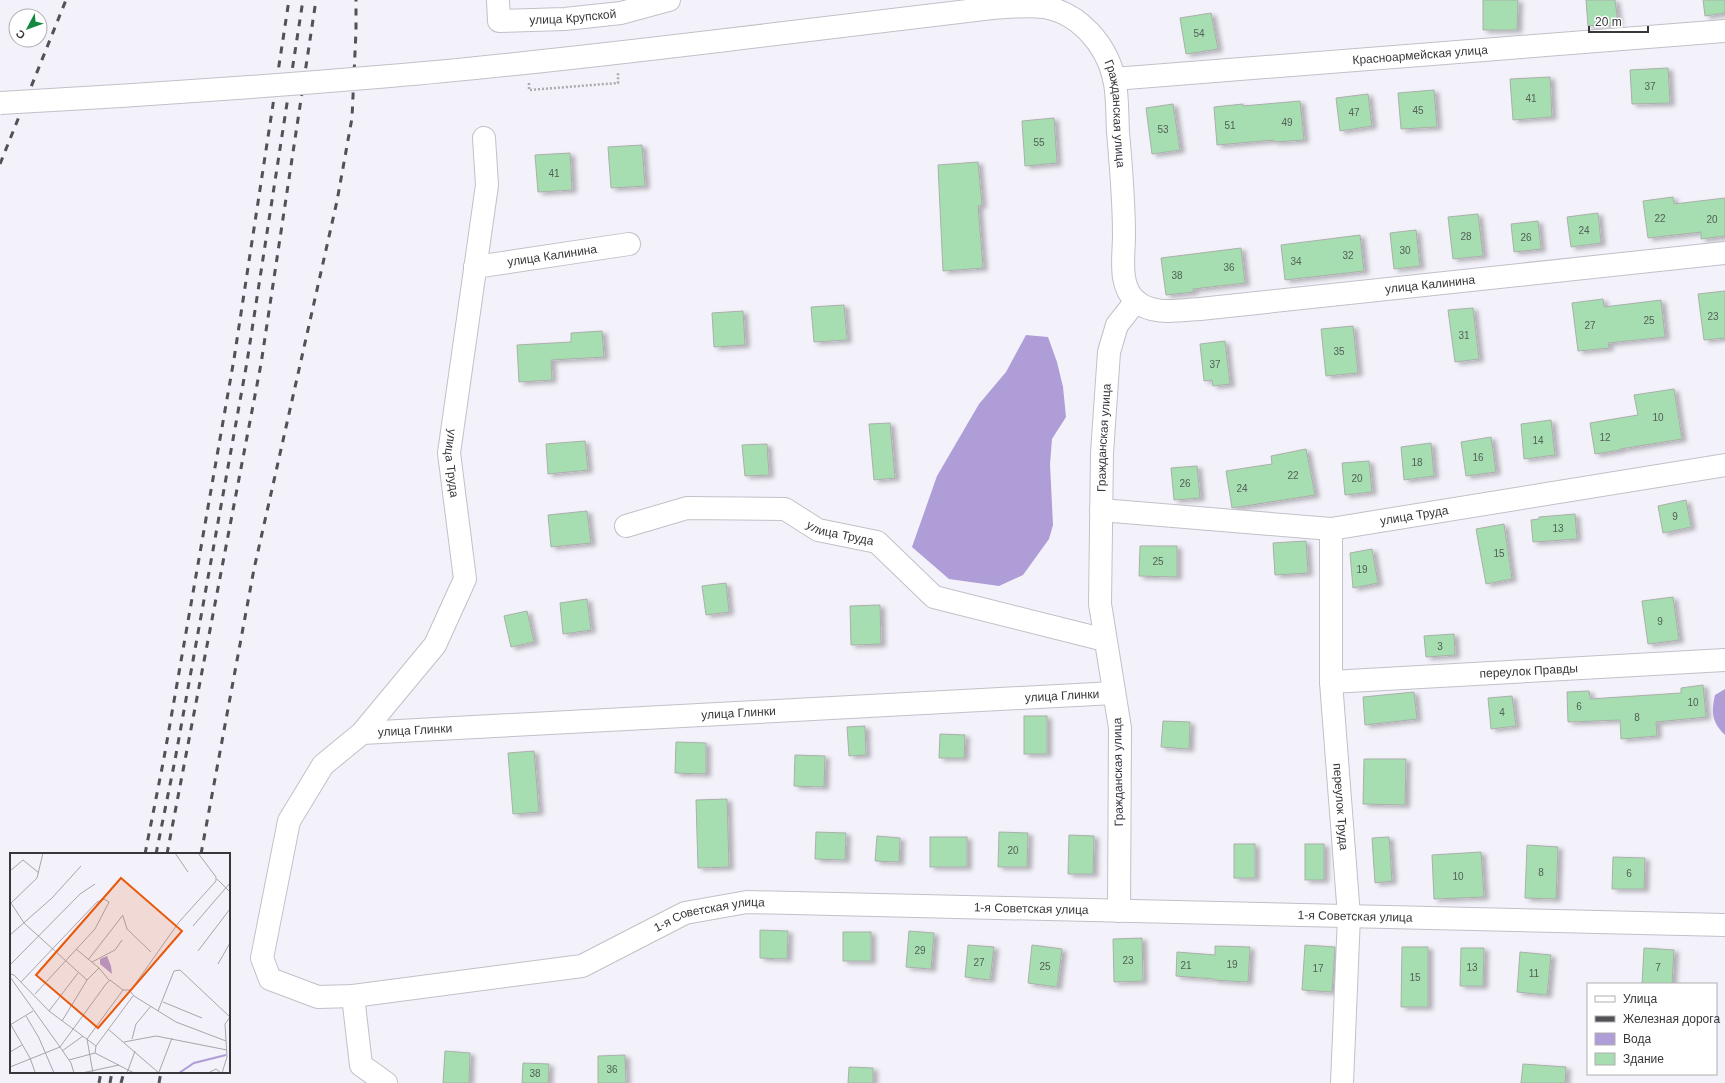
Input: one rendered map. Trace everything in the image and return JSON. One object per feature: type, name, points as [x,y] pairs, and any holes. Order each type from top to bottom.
[{"type":"street","name":"улица Крупской","points":[[498,10],[565,20],[621,13],[669,0]]},
{"type":"street","name":"Гражданская улица","points":[[0,103],[156,94],[391,76],[527,63],[718,41],[990,4],[1029,6],[1058,5],[1083,26],[1094,38],[1107,57],[1114,79],[1124,212],[1124,279],[1128,292],[1136,301],[1117,325],[1109,352],[1102,453],[1100,604],[1120,728],[1119,911]]},
{"type":"street","name":"Красноармейская улица","points":[[1114,79],[1725,31]]},
{"type":"street","name":"улица Труда","points":[[353,996],[318,997],[270,978],[262,958],[289,821],[323,765],[362,733],[435,645],[465,579],[449,453],[487,185],[484,138]]},
{"type":"street","name":"улица Калинина","points":[[475,267],[629,244]]},
{"type":"street","name":"улица Калинина","points":[[1136,301],[1149,308],[1162,311],[1200,309],[1725,253]]},
{"type":"street","name":"улица Труда","points":[[1101,510],[1331,530],[1725,465]]},
{"type":"street","name":"улица Труда","points":[[626,526],[687,508],[786,509],[818,530],[876,542],[934,597],[1105,640]]},
{"type":"street","name":"переулок Труда","points":[[1331,530],[1332,682],[1349,916],[1342,1083]]},
{"type":"street","name":"переулок Правды","points":[[1332,682],[1725,660]]},
{"type":"street","name":"улица Глинки","points":[[362,733],[1114,693]]},
{"type":"street","name":"1-я Советская улица","points":[[353,996],[582,966],[685,913],[746,902],[1725,925]]},
{"type":"street","points":[[353,996],[361,1065],[386,1083]]},
{"type":"path","points":[[529,82],[530,90],[618,83]]},
{"type":"water","points":[[1026,335],[1048,337],[1057,362],[1063,387],[1066,417],[1052,439],[1050,464],[1053,525],[1049,539],[1023,575],[999,586],[949,579],[912,547],[937,476],[979,404],[1006,372]]},
{"type":"water","points":[[1725,689],[1725,735],[1715,722],[1713,707],[1715,695]]},
{"type":"building","points":[[1483,0],[1518,0],[1517,30],[1483,30]]},
{"type":"building","points":[[1586,0],[1615,0],[1618,23],[1588,26]]},
{"type":"building","points":[[1703,0],[1725,0],[1725,13],[1705,16]]},
{"type":"building","points":[[1211,13],[1218,49],[1186,54],[1180,18]]},
{"type":"building","points":[[1668,68],[1670,103],[1632,104],[1630,70]]},
{"type":"building","points":[[1550,77],[1552,117],[1513,120],[1510,79]]},
{"type":"building","points":[[1434,90],[1437,127],[1401,129],[1398,93]]},
{"type":"building","points":[[1368,94],[1372,126],[1340,131],[1336,98]]},
{"type":"building","points":[[1300,101],[1304,140],[1274,142],[1274,140],[1217,145],[1214,107]]},
{"type":"building","points":[[1173,104],[1180,150],[1152,154],[1146,108]]},
{"type":"building","points":[[1054,118],[1057,163],[1025,166],[1022,121]]},
{"type":"building","points":[[642,145],[645,186],[611,188],[608,147]]},
{"type":"building","points":[[570,153],[572,190],[538,192],[535,155]]},
{"type":"building","points":[[978,162],[982,205],[978,206],[983,268],[943,271],[938,165]]},
{"type":"building","points":[[1673,197],[1674,204],[1725,198],[1725,236],[1701,239],[1701,232],[1648,238],[1643,201]]},
{"type":"building","points":[[1598,213],[1601,243],[1571,247],[1567,217]]},
{"type":"building","points":[[1478,214],[1483,256],[1453,259],[1448,217]]},
{"type":"building","points":[[1538,221],[1541,249],[1514,252],[1511,224]]},
{"type":"building","points":[[1416,230],[1420,266],[1394,269],[1390,233]]},
{"type":"building","points":[[1360,235],[1364,271],[1285,280],[1281,245]]},
{"type":"building","points":[[1241,248],[1245,283],[1193,289],[1193,292],[1166,295],[1161,258]]},
{"type":"building","points":[[1725,291],[1725,338],[1704,340],[1698,294]]},
{"type":"building","points":[[1603,299],[1604,307],[1661,300],[1665,337],[1608,343],[1609,348],[1578,351],[1572,303]]},
{"type":"building","points":[[844,305],[847,340],[814,342],[811,307]]},
{"type":"building","points":[[1473,308],[1479,359],[1455,362],[1448,310]]},
{"type":"building","points":[[743,311],[745,345],[714,347],[712,313]]},
{"type":"building","points":[[1353,326],[1358,373],[1326,376],[1321,329]]},
{"type":"building","points":[[602,331],[604,357],[551,360],[552,380],[519,382],[517,345],[571,342],[571,333]]},
{"type":"building","points":[[1225,341],[1230,384],[1213,386],[1212,380],[1204,381],[1200,344]]},
{"type":"building","points":[[1674,389],[1682,439],[1595,454],[1590,423],[1638,415],[1634,395]]},
{"type":"building","points":[[1551,420],[1555,455],[1524,459],[1521,424]]},
{"type":"building","points":[[890,423],[895,478],[874,480],[869,424]]},
{"type":"building","points":[[1491,437],[1496,472],[1466,476],[1461,442]]},
{"type":"building","points":[[585,441],[588,470],[548,474],[546,444]]},
{"type":"building","points":[[1431,443],[1434,476],[1404,480],[1401,447]]},
{"type":"building","points":[[767,444],[769,475],[745,476],[742,445]]},
{"type":"building","points":[[1306,449],[1315,495],[1232,508],[1226,471],[1272,464],[1271,456]]},
{"type":"building","points":[[1369,461],[1372,492],[1345,495],[1342,463]]},
{"type":"building","points":[[1197,466],[1200,498],[1174,500],[1171,468]]},
{"type":"building","points":[[1686,500],[1691,527],[1663,533],[1658,506]]},
{"type":"building","points":[[587,511],[591,543],[551,547],[548,515]]},
{"type":"building","points":[[1575,514],[1577,539],[1533,542],[1531,520],[1539,519],[1539,517]]},
{"type":"building","points":[[1504,524],[1512,579],[1486,584],[1476,529]]},
{"type":"building","points":[[1306,541],[1308,573],[1275,575],[1273,543]]},
{"type":"building","points":[[1140,546],[1177,546],[1177,577],[1139,576]]},
{"type":"building","points":[[1372,549],[1378,583],[1353,588],[1350,553]]},
{"type":"building","points":[[726,583],[729,612],[706,615],[702,586]]},
{"type":"building","points":[[1673,597],[1679,640],[1648,644],[1642,601]]},
{"type":"building","points":[[587,599],[591,630],[563,634],[560,603]]},
{"type":"building","points":[[880,605],[881,644],[851,645],[850,606]]},
{"type":"building","points":[[527,611],[534,642],[511,647],[504,616]]},
{"type":"building","points":[[1454,634],[1455,655],[1426,657],[1424,636]]},
{"type":"building","points":[[1703,685],[1706,717],[1656,722],[1657,736],[1621,739],[1620,720],[1568,722],[1567,692],[1589,691],[1590,699],[1681,693],[1681,688]]},
{"type":"building","points":[[1414,692],[1417,719],[1365,725],[1363,697]]},
{"type":"building","points":[[1512,696],[1516,726],[1491,729],[1488,698]]},
{"type":"building","points":[[1024,716],[1047,716],[1047,754],[1024,754]]},
{"type":"building","points":[[1163,721],[1190,722],[1189,749],[1161,747]]},
{"type":"building","points":[[865,726],[866,755],[849,756],[847,727]]},
{"type":"building","points":[[940,734],[965,735],[964,758],[939,758]]},
{"type":"building","points":[[676,742],[706,743],[706,774],[675,773]]},
{"type":"building","points":[[534,751],[539,812],[513,814],[508,753]]},
{"type":"building","points":[[795,755],[825,756],[824,787],[794,786]]},
{"type":"building","points":[[1364,759],[1406,759],[1405,805],[1363,804]]},
{"type":"building","points":[[727,799],[729,867],[698,868],[696,800]]},
{"type":"building","points":[[816,832],[846,833],[845,860],[815,859]]},
{"type":"building","points":[[999,832],[1028,833],[1027,867],[998,867]]},
{"type":"building","points":[[1069,835],[1094,836],[1093,874],[1068,874]]},
{"type":"building","points":[[877,836],[900,838],[899,862],[875,861]]},
{"type":"building","points":[[930,837],[967,837],[967,867],[930,867]]},
{"type":"building","points":[[1389,837],[1392,881],[1375,883],[1372,838]]},
{"type":"building","points":[[1234,844],[1255,844],[1255,878],[1234,878]]},
{"type":"building","points":[[1305,844],[1324,844],[1324,880],[1305,880]]},
{"type":"building","points":[[1527,845],[1558,847],[1556,899],[1525,898]]},
{"type":"building","points":[[1481,852],[1484,897],[1434,899],[1432,855]]},
{"type":"building","points":[[1613,857],[1645,858],[1644,889],[1612,889]]},
{"type":"building","points":[[760,930],[788,931],[787,959],[760,958]]},
{"type":"building","points":[[909,931],[934,933],[931,969],[906,967]]},
{"type":"building","points":[[843,932],[871,932],[871,961],[843,961]]},
{"type":"building","points":[[1142,938],[1143,981],[1114,982],[1113,939]]},
{"type":"building","points":[[968,945],[994,947],[990,980],[965,977]]},
{"type":"building","points":[[1032,945],[1062,949],[1057,987],[1028,983]]},
{"type":"building","points":[[1305,945],[1335,947],[1332,992],[1302,990]]},
{"type":"building","points":[[1215,946],[1250,947],[1248,982],[1176,976],[1177,952],[1215,955]]},
{"type":"building","points":[[1402,947],[1428,947],[1428,1007],[1401,1007]]},
{"type":"building","points":[[1461,948],[1484,948],[1483,986],[1460,986]]},
{"type":"building","points":[[1644,948],[1674,950],[1672,983],[1642,983]]},
{"type":"building","points":[[1520,952],[1551,955],[1547,995],[1517,992]]},
{"type":"building","points":[[445,1051],[470,1053],[469,1083],[443,1083]]},
{"type":"building","points":[[625,1055],[626,1083],[598,1083],[598,1056]]},
{"type":"building","points":[[523,1063],[549,1064],[548,1083],[522,1083]]},
{"type":"building","points":[[1523,1064],[1566,1067],[1565,1083],[1521,1083]]},
{"type":"building","points":[[849,1067],[873,1068],[873,1083],[848,1083]]},
{"type":"railway","points":[[0,164],[66,0]]},
{"type":"railway","points":[[145,853],[164,758],[234,359],[289,0]]},
{"type":"railway","points":[[156,853],[175,760],[247,362],[303,0]]},
{"type":"railway","points":[[167,853],[261,364],[316,0]]},
{"type":"railway","points":[[201,853],[254,569],[337,201],[352,118],[356,0]]},
{"type":"railway","points":[[99,1083],[101,1073]]},
{"type":"railway","points":[[110,1083],[112,1073]]},
{"type":"railway","points":[[121,1083],[124,1073]]},
{"type":"railway","points":[[159,1083],[161,1073]]}]
